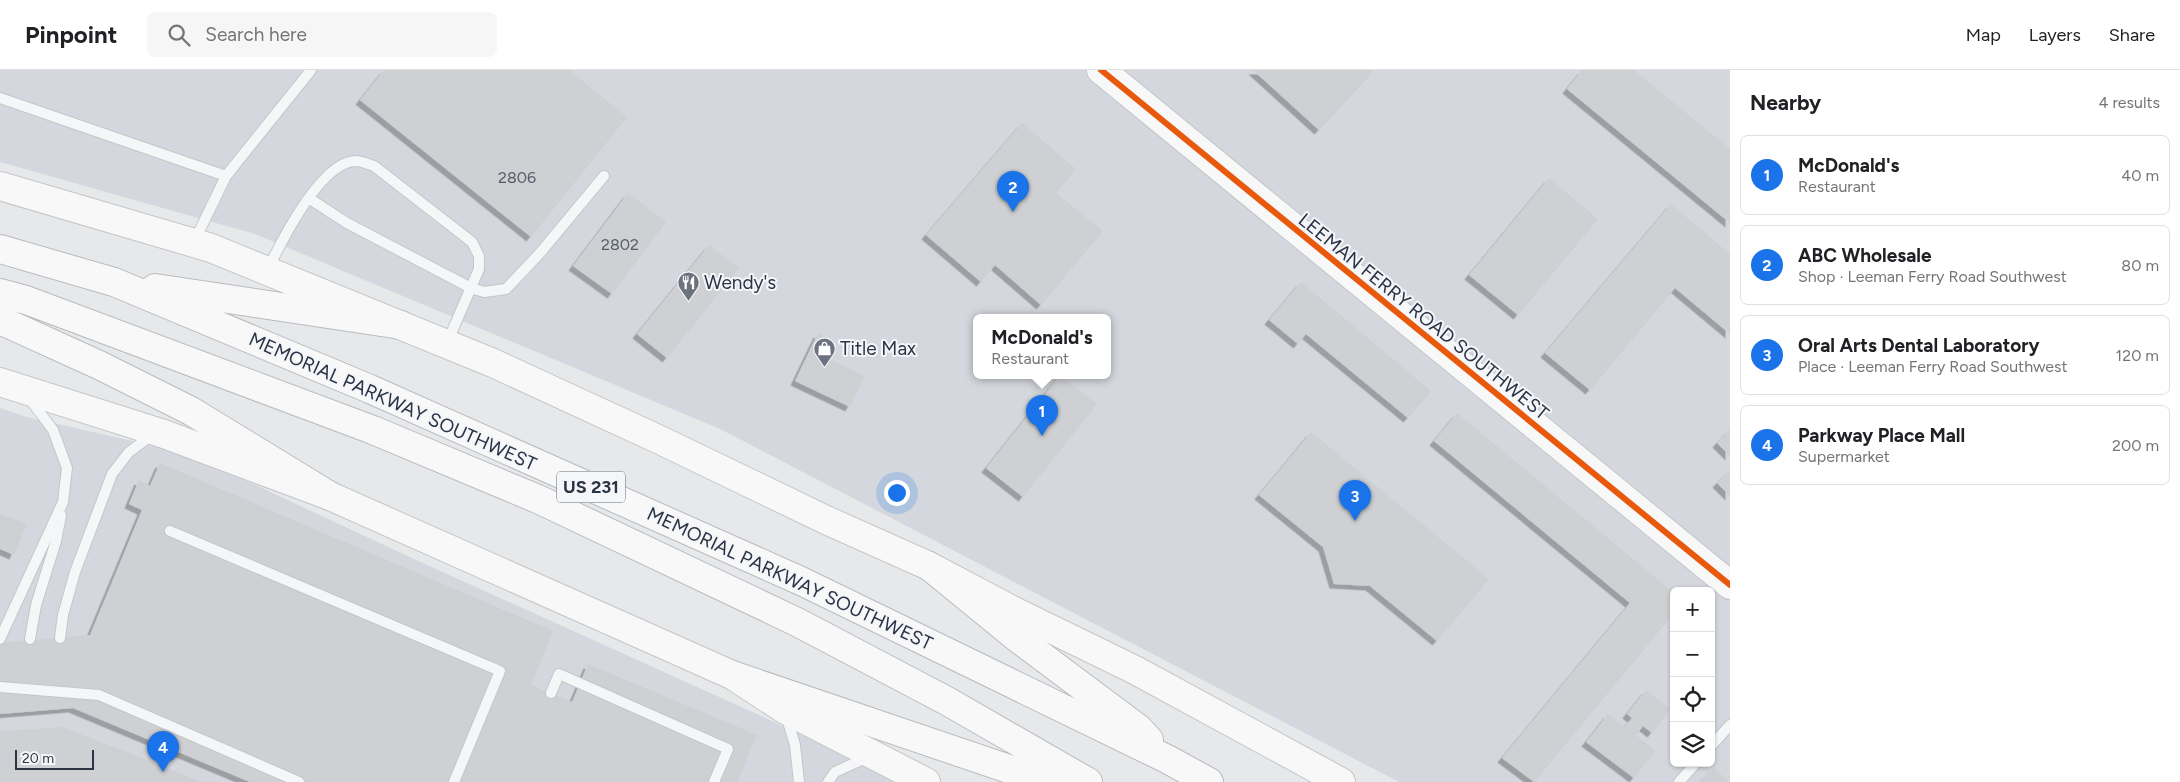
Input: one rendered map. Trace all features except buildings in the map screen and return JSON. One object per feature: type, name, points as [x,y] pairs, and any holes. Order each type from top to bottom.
[{"type":"main road","name":"LEEMAN FERRY ROAD SOUTHWEST","points":[[1101,70],[1306,240],[1730,584]]},
{"type":"main road","points":[[0,186],[194,243],[446,344],[660,440],[826,520],[929,566],[1012,610],[1135,670],[1341,782]]},
{"type":"main road","name":"MEMORIAL PARKWAY SOUTHWEST","points":[[0,249],[114,282],[370,389],[801,581],[1167,759],[1209,782]]},
{"type":"main road","points":[[114,282],[401,325]]},
{"type":"main road","name":"MEMORIAL PARKWAY SOUTHWEST","points":[[0,293],[26,300],[372,430],[540,500],[797,622],[947,701],[1088,782]]},
{"type":"main road","points":[[0,320],[99,365],[191,411],[330,496]]},
{"type":"main road","points":[[11,386],[156,432],[330,496],[732,675],[1047,782]]},
{"type":"main road","points":[[929,566],[1016,636],[1139,729],[1167,759]]},
{"type":"main road","points":[[732,675],[784,709],[926,782]]},
{"type":"lane","points":[[194,243],[226,176],[311,70]]},
{"type":"lane","points":[[0,98],[226,176]]},
{"type":"lane","points":[[267,271],[289,227],[326,176],[340,166],[356,161],[374,166],[472,242],[479,256],[479,269],[446,344]]},
{"type":"lane","points":[[310,199],[347,223],[471,288],[484,292],[506,289],[540,253],[604,176]]},
{"type":"lane","points":[[11,386],[53,430],[67,468],[56,541],[36,605],[30,639]]},
{"type":"lane","points":[[60,638],[63,615],[75,572],[112,474],[129,452],[156,432]]},
{"type":"lane","points":[[0,639],[63,502]]},
{"type":"lane","points":[[170,531],[500,671],[454,782]]},
{"type":"lane","points":[[551,693],[560,674],[728,749],[714,782]]},
{"type":"lane","points":[[0,687],[99,695],[299,782]]},
{"type":"lane","points":[[784,709],[795,745],[799,782]]},
{"type":"lane","points":[[1715,742],[1730,725]]},
{"type":"lane","points":[[828,782],[835,772],[872,755]]},
{"type":"lane","points":[[1679,782],[1692,767]]},
{"type":"shaded area","points":[[0,70],[1730,70],[1730,782],[1399,782],[720,429],[255,234],[0,162]]},
{"type":"shaded area","points":[[0,408],[27,417],[189,454],[414,559],[876,768],[902,782],[0,782]]},
{"type":"cycle path","points":[[1101,70],[1730,585]]},
{"type":"place","name":"ABC Wholesale","points":[[1013,212]]},
{"type":"place","name":"Wendy's","points":[[688,301]]},
{"type":"place","name":"Title Max","points":[[824,367]]},
{"type":"place","name":"McDonald's","points":[[1042,436]]},
{"type":"place","name":"Oral Arts Dental Laboratory","points":[[1355,521]]},
{"type":"place","name":"Parkway Place Mall","points":[[163,772]]}]
